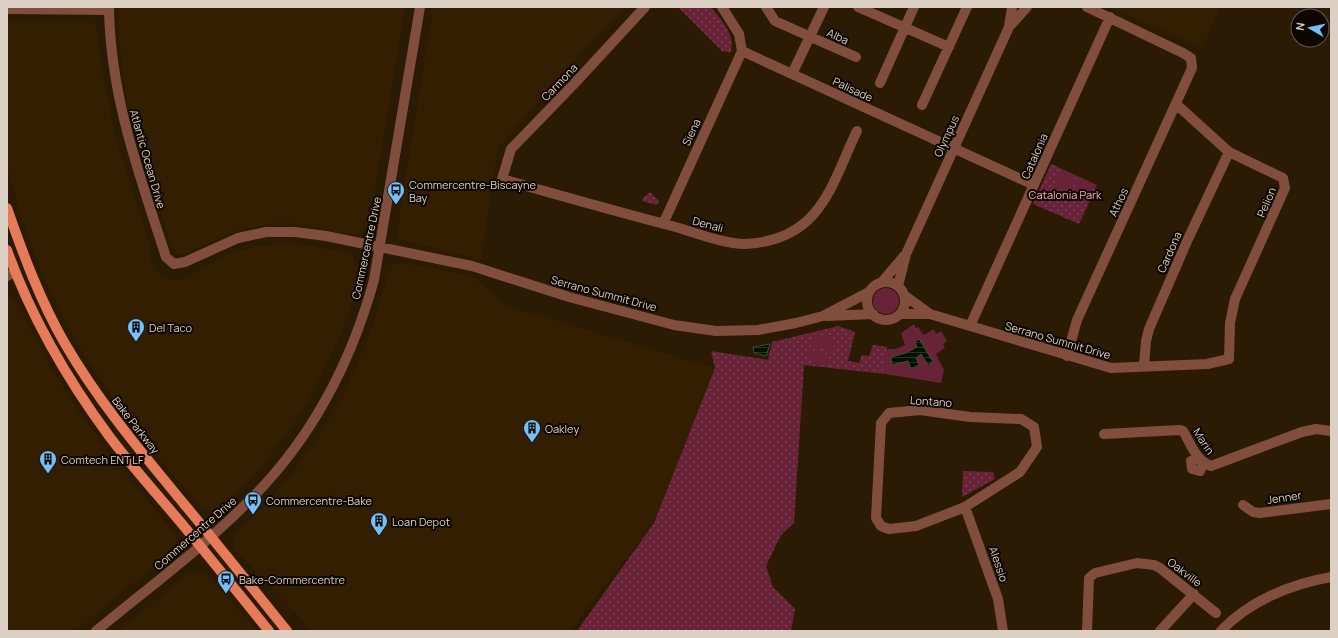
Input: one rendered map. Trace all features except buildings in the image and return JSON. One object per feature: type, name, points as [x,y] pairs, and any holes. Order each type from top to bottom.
[{"type":"main road","name":"Bake Parkway","points":[[7,208],[28,267],[64,342],[121,428],[287,631]]},
{"type":"main road","points":[[7,250],[11,274],[52,349],[88,407],[110,437],[269,631]]},
{"type":"street","name":"Commercentre Drive","points":[[96,631],[200,547],[249,501],[272,476],[293,449],[326,399],[347,358],[364,314],[380,248],[420,7]]},
{"type":"street","name":"Carmona","points":[[502,179],[511,149],[574,84],[645,7]]},
{"type":"street","points":[[722,7],[739,34],[742,51]]},
{"type":"street","name":"Alba","points":[[766,7],[775,21],[856,57]]},
{"type":"street","name":"Alba","points":[[792,74],[824,7]]},
{"type":"street","points":[[880,83],[914,7]]},
{"type":"street","points":[[922,105],[967,7]]},
{"type":"street","name":"Olympus","points":[[1009,28],[1012,7]]},
{"type":"street","name":"Olympus","points":[[898,286],[906,254],[1009,28],[1027,7]]},
{"type":"street","points":[[1087,7],[1110,17]]},
{"type":"street","points":[[861,8],[949,47]]},
{"type":"street","points":[[7,9],[109,9]]},
{"type":"street","name":"Atlantic Ocean Drive","points":[[109,9],[114,67],[129,142],[166,257],[174,264]]},
{"type":"street","name":"Athos","points":[[1067,356],[1077,320],[1192,68],[1191,58],[1163,42],[1110,17]]},
{"type":"street","name":"Catalonia","points":[[970,326],[1110,17]]},
{"type":"street","name":"Palisade","points":[[742,51],[1034,185]]},
{"type":"street","name":"Siena","points":[[662,224],[742,51]]},
{"type":"street","name":"Pelion","points":[[1176,104],[1229,152],[1283,178],[1285,188],[1235,299],[1230,323],[1229,359]]},
{"type":"street","name":"Denali","points":[[502,179],[732,242],[744,244],[766,242],[785,235],[806,221],[819,208],[829,192],[857,131]]},
{"type":"street","name":"Cardona","points":[[1144,365],[1146,341],[1149,329],[1188,238],[1229,152]]},
{"type":"street","name":"Serrano Summit Drive","points":[[174,264],[185,262],[238,238],[266,232],[295,232],[472,266],[569,297],[674,325],[716,331],[758,330],[823,316],[873,314],[885,320],[891,319],[900,314],[930,314],[1111,368],[1144,365],[1207,364],[1229,359]]},
{"type":"street","name":"Olympus","points":[[882,282],[906,254]]},
{"type":"street","name":"Serrano Summit Drive","points":[[823,316],[869,292],[872,287],[882,282]]},
{"type":"street","points":[[882,282],[894,283],[898,286]]},
{"type":"street","name":"Serrano Summit Drive","points":[[898,286],[904,295],[930,314]]},
{"type":"street","points":[[869,292],[868,304],[873,314]]},
{"type":"street","points":[[900,314],[904,307],[904,295]]},
{"type":"street","name":"Lontano","points":[[920,410],[970,417],[1022,419],[1034,427],[1037,447],[1020,472],[965,508],[916,526],[888,529],[881,526],[876,518],[881,423],[889,413],[920,410]]},
{"type":"street","name":"Marin","points":[[1104,434],[1180,430],[1183,431],[1201,461],[1215,466],[1302,432],[1312,430],[1329,431]]},
{"type":"street","name":"Jenner","points":[[1244,505],[1253,512],[1260,513],[1331,504]]},
{"type":"street","name":"Alessio","points":[[965,508],[998,598],[1003,631]]},
{"type":"street","name":"Oakville","points":[[1087,631],[1089,578],[1095,574],[1137,563],[1147,563],[1160,568],[1216,613]]},
{"type":"street","points":[[1221,631],[1246,610],[1266,598],[1304,583],[1331,577]]},
{"type":"street","points":[[1160,631],[1194,594]]},
{"type":"shaded area","points":[[119,7],[405,7],[369,227],[366,230],[354,235],[290,223],[275,223],[240,230],[184,254],[178,255],[174,253],[137,143],[127,105],[119,39]]},
{"type":"shaded area","points":[[433,7],[626,7],[575,60],[498,148],[481,260],[398,239],[397,232]]},
{"type":"shaded area","points":[[1109,7],[1220,7],[1202,48]]},
{"type":"shaded area","points":[[7,21],[90,21],[97,27],[101,63],[115,135],[149,242],[151,260],[154,269],[162,276],[172,280],[181,280],[233,252],[274,244],[296,244],[351,253],[356,265],[361,269],[352,304],[341,334],[311,397],[292,426],[258,471],[220,511],[204,510],[166,467],[120,409],[78,345],[42,274],[19,212],[7,166]]},
{"type":"shaded area","points":[[402,263],[468,275],[476,279],[504,305],[715,368],[654,523],[570,631],[313,631],[234,549],[235,535],[263,507],[293,472],[321,433],[343,396],[369,337],[389,270],[394,264]]},
{"type":"shaded area","points":[[7,295],[14,298],[48,363],[79,412],[116,462],[176,535],[175,549],[75,631],[7,631]]},
{"type":"shaded area","points":[[919,339],[933,362],[928,365],[921,354],[916,358],[919,365],[911,369],[908,361],[892,365],[891,357],[906,353],[917,347],[915,342]]},
{"type":"shaded area","points":[[770,344],[766,356],[754,353],[753,347]]},
{"type":"shaded area","points":[[189,573],[205,573],[258,631],[119,631]]},
{"type":"green space","points":[[678,7],[711,7],[724,23],[730,35],[732,47],[730,53],[723,52]]},
{"type":"green space","name":"Catalonia Park","points":[[1051,164],[1097,185],[1079,224],[1033,204]]},
{"type":"green space","points":[[1061,170],[1075,176],[1068,193],[1054,186]]},
{"type":"green space","points":[[1079,178],[1092,184],[1085,200],[1071,194]]},
{"type":"green space","points":[[650,192],[659,201],[657,205],[642,201],[643,198]]},
{"type":"green space","points":[[886,288],[895,292],[899,301],[895,310],[886,314],[877,310],[873,301],[877,292]]},
{"type":"green space","points":[[914,324],[916,328],[918,327],[924,335],[934,329],[936,334],[941,331],[947,341],[943,344],[945,348],[936,354],[944,370],[941,383],[885,374],[885,351],[888,349],[896,349],[905,345],[901,333]]},
{"type":"green space","points":[[838,326],[855,332],[848,361],[859,363],[862,355],[869,356],[873,345],[887,347],[885,374],[804,365],[794,523],[781,535],[766,566],[773,587],[795,609],[791,631],[577,631],[654,523],[715,368],[711,351],[768,360],[772,342]]},
{"type":"green space","points":[[814,334],[836,340],[833,351],[811,345]]},
{"type":"green space","points":[[810,349],[830,355],[827,366],[807,360]]},
{"type":"green space","points":[[963,471],[993,472],[995,479],[962,497]]},
{"type":"place","name":"Commercentre-Biscayne Bay","points":[[396,205]]},
{"type":"place","name":"Del Taco","points":[[136,342]]},
{"type":"place","name":"Oakley","points":[[532,443]]},
{"type":"place","name":"Comtech ENT LF","points":[[48,474]]},
{"type":"place","name":"Commercentre-Bake","points":[[253,515]]},
{"type":"place","name":"Loan Depot","points":[[379,536]]},
{"type":"place","name":"Bake-Commercentre","points":[[226,594]]}]
